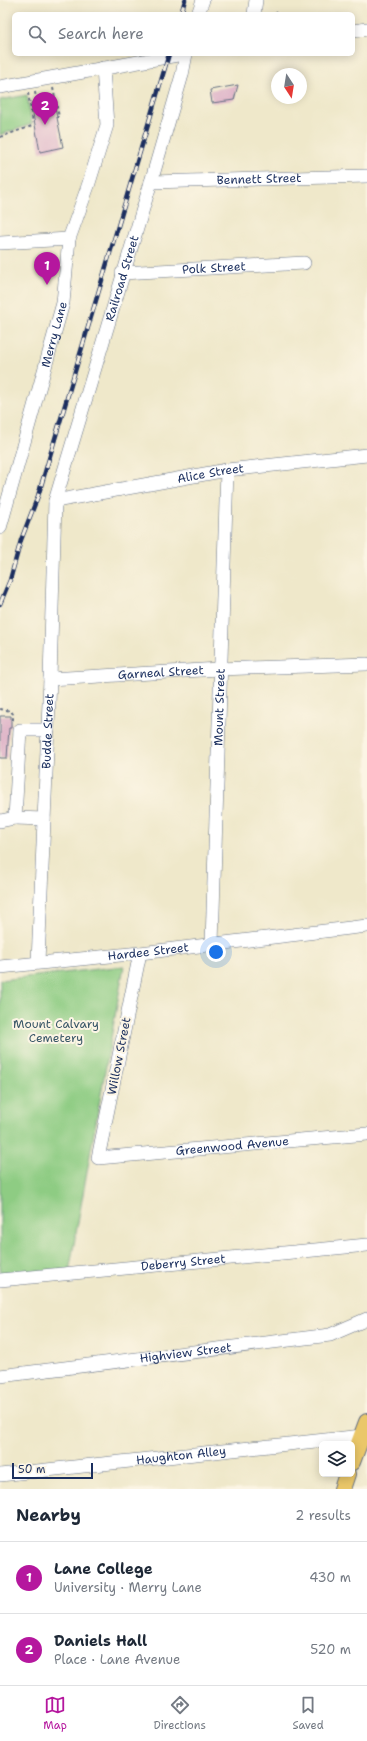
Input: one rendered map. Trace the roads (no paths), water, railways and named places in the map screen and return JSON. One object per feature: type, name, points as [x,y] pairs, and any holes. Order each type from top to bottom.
[{"type":"main road","points":[[355,1454],[364,1429]]},
{"type":"main road","points":[[342,1489],[347,1477]]},
{"type":"street","points":[[199,12],[203,0]]},
{"type":"street","points":[[254,12],[256,0]]},
{"type":"street","points":[[355,30],[367,29]]},
{"type":"street","points":[[0,87],[172,56]]},
{"type":"street","name":"Railroad Street","points":[[55,501],[182,75],[184,56]]},
{"type":"street","name":"Merry Lane","points":[[0,528],[63,303],[69,239],[88,186],[107,125],[103,68]]},
{"type":"street","name":"Bennett Street","points":[[151,182],[367,176]]},
{"type":"street","points":[[0,243],[69,239]]},
{"type":"street","name":"Polk Street","points":[[122,273],[304,263]]},
{"type":"street","name":"Alice Street","points":[[55,501],[227,470],[367,455]]},
{"type":"street","name":"Mount Street","points":[[212,943],[227,470]]},
{"type":"street","name":"Budde Street","points":[[38,962],[50,679],[55,501]]},
{"type":"street","name":"Garneal Street","points":[[50,679],[220,669],[367,664]]},
{"type":"street","points":[[15,818],[20,730],[48,730]]},
{"type":"street","points":[[0,821],[15,818],[44,819]]},
{"type":"street","name":"Hardee Street","points":[[0,967],[140,953],[212,943],[367,926]]},
{"type":"street","name":"Willow Street","points":[[98,1158],[140,953]]},
{"type":"street","name":"Greenwood Avenue","points":[[98,1158],[367,1134]]},
{"type":"street","name":"Deberry Street","points":[[0,1280],[367,1245]]},
{"type":"street","name":"Highview Street","points":[[0,1376],[330,1335],[367,1319]]},
{"type":"street","name":"Haughton Alley","points":[[0,1476],[364,1429]]},
{"type":"railway","points":[[182,12],[185,0]]},
{"type":"railway","points":[[0,604],[10,580],[21,540],[38,496],[168,56]]},
{"type":"place","name":"Daniels Hall","points":[[45,125]]},
{"type":"place","name":"Lane College","points":[[47,285]]},
{"type":"park label","name":"Mount Calvary Cemetery","points":[[56,1031]]}]
